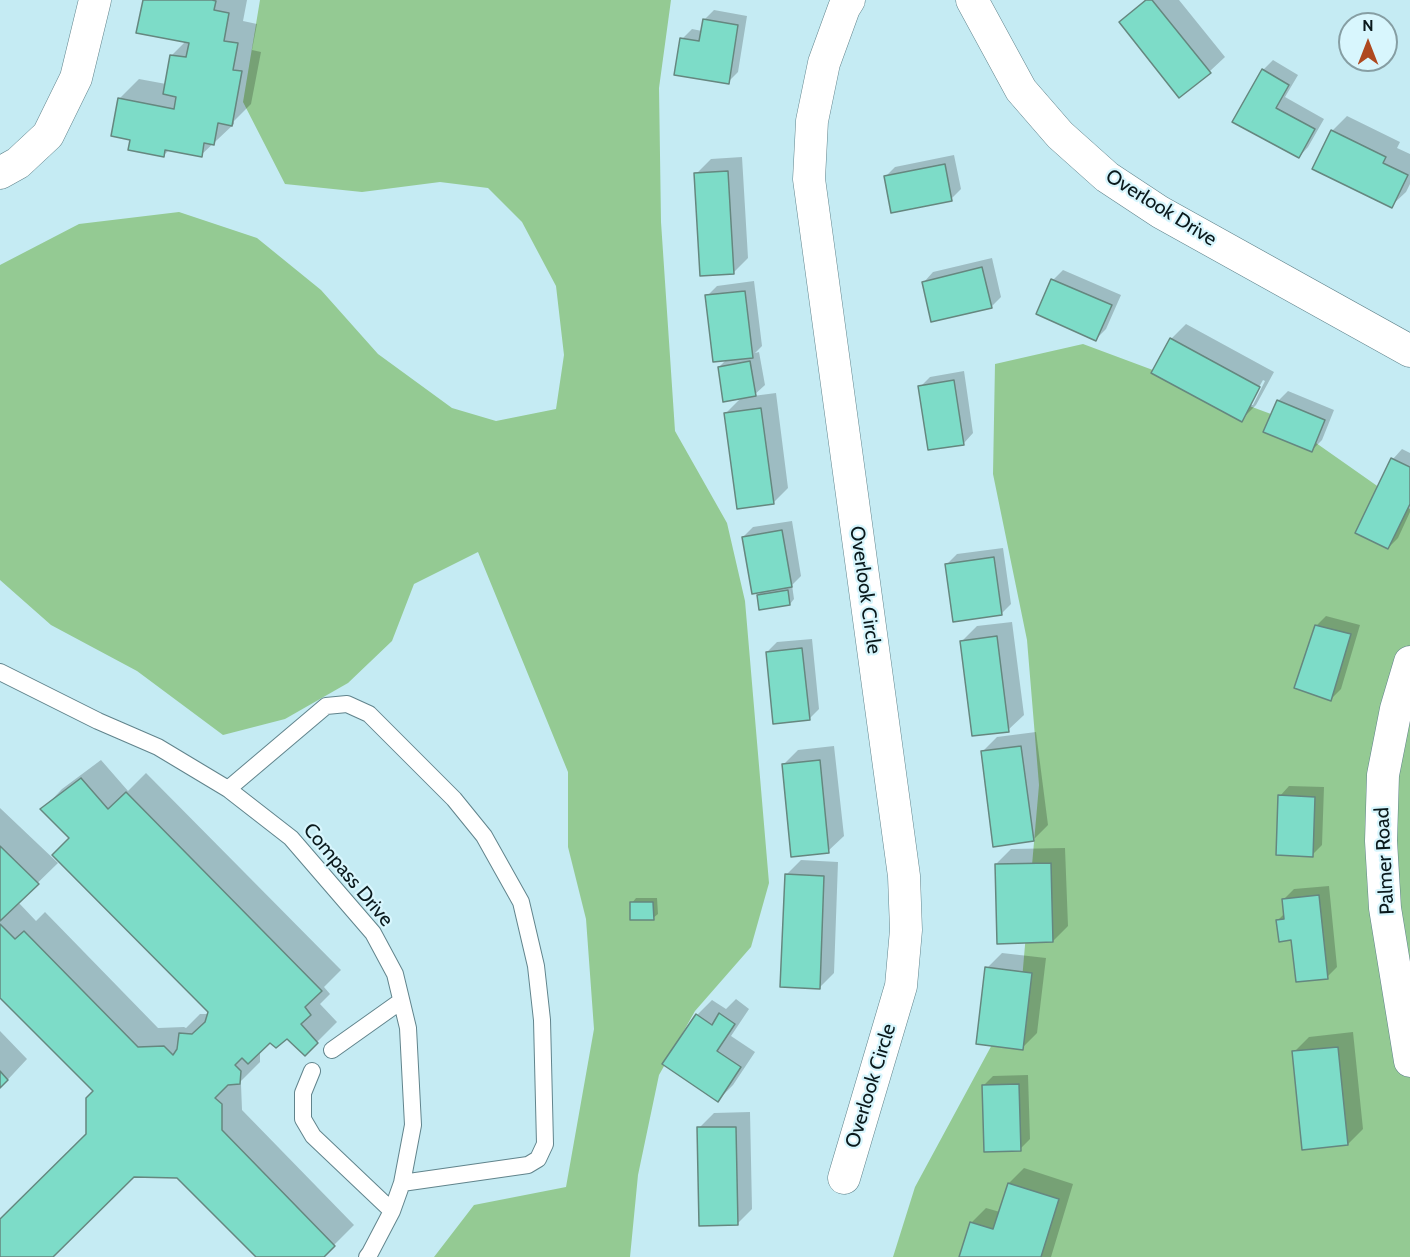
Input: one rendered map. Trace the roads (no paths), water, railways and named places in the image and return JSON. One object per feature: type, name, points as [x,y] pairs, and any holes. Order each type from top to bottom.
[{"type":"street","points":[[0,173],[18,163],[48,135],[76,78],[95,0]]},
{"type":"street","name":"Overlook Circle","points":[[844,1178],[901,986],[906,930],[904,876],[809,179],[812,121],[824,63],[849,0]]},
{"type":"street","name":"Overlook Drive","points":[[972,0],[1021,90],[1060,135],[1107,177],[1160,212],[1410,351]]},
{"type":"street","name":"Palmer Road","points":[[1410,662],[1396,709],[1383,775],[1381,842],[1385,908],[1410,1061]]},
{"type":"lane","name":"Compass Drive","points":[[0,672],[88,716],[158,747],[228,789],[291,838],[373,933],[395,974],[408,1028],[413,1125],[402,1183],[392,1211],[367,1257]]},
{"type":"lane","points":[[228,789],[326,706],[347,704],[369,714],[454,798],[484,836],[520,902],[536,966],[542,1020],[545,1144],[538,1159],[528,1165],[402,1183]]},
{"type":"lane","points":[[332,1050],[401,1001]]},
{"type":"lane","points":[[312,1071],[303,1093],[303,1119],[313,1136],[392,1211]]}]
